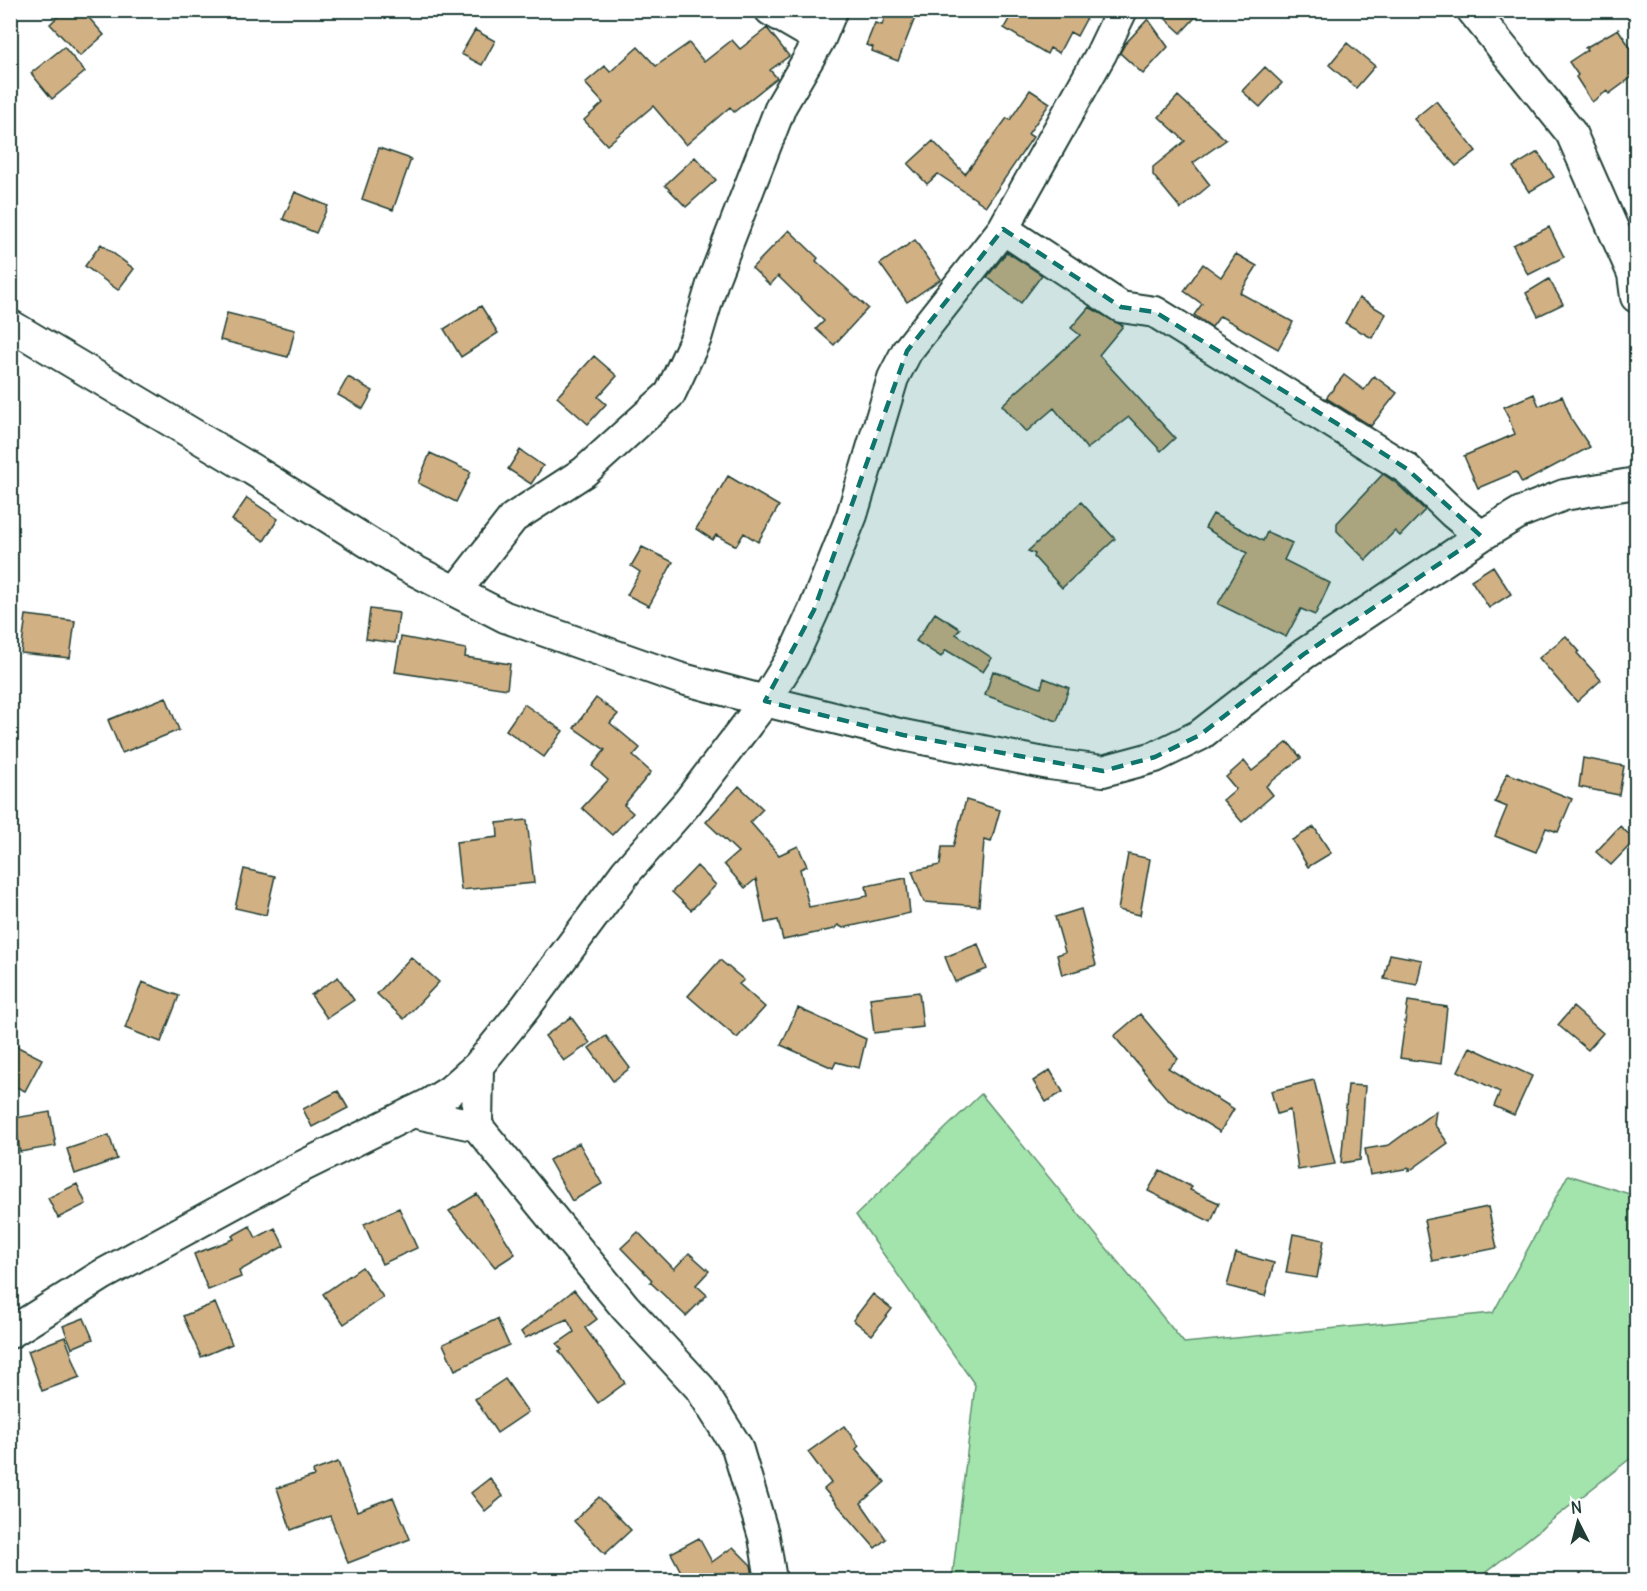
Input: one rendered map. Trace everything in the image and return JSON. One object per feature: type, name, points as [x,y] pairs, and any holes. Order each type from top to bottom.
[{"type":"street","points":[[770,10],[820,39]]},
{"type":"street","points":[[456,591],[513,518],[584,472],[670,394],[696,338],[713,281],[781,106],[820,39],[832,10]]},
{"type":"street","points":[[10,1333],[102,1275],[294,1170],[450,1091],[478,1066],[525,1008],[626,872],[687,803],[765,701],[794,657],[852,515],[893,378],[907,351],[1003,230],[1101,54],[1122,10]]},
{"type":"street","points":[[1472,10],[1571,133],[1633,274],[1636,297]]},
{"type":"street","points":[[1003,230],[1120,307],[1155,312],[1336,423],[1407,469],[1481,536]]},
{"type":"street","points":[[10,326],[243,464],[405,566],[505,617],[679,678],[765,701],[903,735],[1049,765],[1103,771],[1155,758],[1200,735],[1304,654],[1481,536],[1521,512],[1564,495],[1636,483]]},
{"type":"street","points":[[477,1126],[478,1066]]},
{"type":"street","points":[[412,1112],[477,1126],[625,1306],[700,1388],[737,1447],[764,1537],[771,1581]]},
{"type":"highlighted area","points":[[1003,229],[1121,307],[1155,312],[1336,423],[1407,469],[1481,536],[1304,654],[1200,735],[1155,757],[1103,771],[903,735],[765,701],[814,610],[907,351]]},
{"type":"green space","points":[[981,1094],[1184,1343],[1493,1313],[1568,1175],[1636,1196],[1636,1454],[1476,1580],[952,1580],[975,1385],[856,1215]]},
{"type":"building","points":[[65,10],[82,10],[104,35],[80,56],[50,24]]},
{"type":"building","points":[[887,10],[918,10],[898,61],[872,51],[873,47],[866,45],[875,23],[882,25]]},
{"type":"building","points":[[1014,10],[1091,10],[1077,36],[1070,32],[1059,53],[1050,48],[1047,54],[1004,28]]},
{"type":"building","points":[[1156,10],[1202,10],[1181,33]]},
{"type":"building","points":[[1148,19],[1168,47],[1143,74],[1120,53],[1125,44]]},
{"type":"building","points":[[767,28],[789,56],[770,70],[777,78],[734,112],[730,107],[686,145],[653,106],[607,145],[584,120],[603,103],[585,83],[605,66],[610,72],[638,47],[656,66],[689,43],[704,62],[732,40],[740,49]]},
{"type":"building","points":[[1618,29],[1636,56],[1636,74],[1609,94],[1607,91],[1592,102],[1569,62],[1587,50],[1585,48]]},
{"type":"building","points":[[475,30],[495,41],[482,65],[461,54]]},
{"type":"building","points":[[1347,43],[1375,66],[1356,88],[1329,65]]},
{"type":"building","points":[[64,47],[85,72],[52,99],[31,73]]},
{"type":"building","points":[[1265,67],[1282,83],[1260,107],[1242,91]]},
{"type":"building","points":[[1030,90],[1050,103],[1028,134],[1033,137],[986,206],[938,174],[927,184],[908,164],[933,141],[965,174],[1007,118],[1010,120]]},
{"type":"building","points":[[1178,96],[1226,140],[1193,163],[1210,185],[1181,209],[1153,175],[1153,167],[1185,141],[1159,117]]},
{"type":"building","points":[[1436,101],[1476,151],[1456,166],[1414,119]]},
{"type":"building","points":[[379,148],[411,159],[393,210],[362,199]]},
{"type":"building","points":[[1538,152],[1554,177],[1529,192],[1513,167]]},
{"type":"building","points":[[695,157],[716,180],[686,207],[665,185]]},
{"type":"building","points":[[295,192],[328,206],[316,233],[283,219]]},
{"type":"building","points":[[1549,227],[1564,257],[1528,275],[1513,245]]},
{"type":"building","points":[[789,230],[818,258],[816,261],[868,308],[834,345],[816,329],[824,321],[778,276],[770,285],[752,268]]},
{"type":"building","points":[[915,240],[941,279],[907,302],[880,264]]},
{"type":"building","points":[[101,244],[134,269],[118,290],[85,266]]},
{"type":"building","points":[[1007,252],[1042,275],[1021,303],[987,277]]},
{"type":"building","points":[[1236,254],[1257,266],[1240,293],[1293,322],[1278,349],[1220,316],[1212,327],[1194,315],[1202,304],[1184,291],[1203,264],[1221,277]]},
{"type":"building","points":[[1549,279],[1563,304],[1538,316],[1526,293]]},
{"type":"building","points":[[1359,298],[1386,314],[1372,338],[1345,323]]},
{"type":"building","points":[[481,306],[498,333],[461,357],[444,329]]},
{"type":"building","points":[[1089,307],[1123,326],[1099,355],[1175,438],[1161,451],[1129,417],[1087,449],[1054,408],[1026,432],[1002,405],[1080,335],[1071,328]]},
{"type":"building","points":[[227,313],[295,330],[288,357],[220,340]]},
{"type":"building","points":[[594,356],[617,376],[598,397],[606,404],[588,424],[557,397]]},
{"type":"building","points":[[1344,375],[1364,390],[1374,376],[1397,393],[1371,426],[1326,398]]},
{"type":"building","points":[[348,377],[373,391],[363,409],[338,395]]},
{"type":"building","points":[[1534,394],[1539,406],[1562,396],[1572,420],[1590,447],[1522,483],[1516,472],[1478,488],[1464,456],[1515,434],[1504,407]]},
{"type":"building","points":[[520,450],[543,466],[531,484],[508,469]]},
{"type":"building","points":[[430,453],[471,472],[456,502],[418,483]]},
{"type":"building","points":[[1383,474],[1425,510],[1400,536],[1395,531],[1366,560],[1337,531],[1337,523]]},
{"type":"building","points":[[728,476],[779,506],[758,542],[744,533],[736,546],[716,535],[713,540],[696,529]]},
{"type":"building","points":[[247,498],[278,519],[264,541],[232,520]]},
{"type":"building","points":[[1081,502],[1115,539],[1062,588],[1034,557],[1035,554],[1028,551]]},
{"type":"building","points":[[1213,514],[1263,541],[1267,532],[1292,543],[1284,560],[1330,583],[1315,615],[1301,609],[1286,637],[1218,604],[1247,553],[1205,528]]},
{"type":"building","points":[[642,547],[673,562],[649,606],[627,595],[640,572],[631,566]]},
{"type":"building","points":[[1493,566],[1511,594],[1489,608],[1471,580]]},
{"type":"building","points":[[370,609],[399,613],[395,643],[366,639]]},
{"type":"building","points":[[935,613],[960,629],[956,634],[992,658],[983,672],[946,650],[941,657],[916,641]]},
{"type":"building","points":[[26,615],[75,621],[70,658],[21,653]]},
{"type":"building","points":[[1566,636],[1579,651],[1577,653],[1601,680],[1577,702],[1539,658]]},
{"type":"building","points":[[401,637],[466,649],[465,657],[510,664],[507,689],[395,672]]},
{"type":"building","points":[[993,671],[1041,688],[1044,678],[1069,688],[1057,721],[985,695]]},
{"type":"building","points":[[166,697],[179,730],[122,753],[108,720]]},
{"type":"building","points":[[596,698],[618,714],[610,723],[640,748],[633,756],[651,772],[624,805],[633,813],[612,835],[582,808],[608,780],[592,766],[605,750],[574,728]]},
{"type":"building","points":[[524,704],[563,731],[544,757],[506,730]]},
{"type":"building","points":[[1288,742],[1301,758],[1266,786],[1273,795],[1242,822],[1223,800],[1236,789],[1226,777],[1244,761],[1252,771]]},
{"type":"building","points":[[1583,758],[1624,766],[1619,795],[1579,787]]},
{"type":"building","points":[[1507,773],[1572,799],[1558,832],[1546,828],[1536,852],[1495,836],[1507,807],[1495,802]]},
{"type":"building","points":[[739,786],[763,809],[750,822],[779,855],[798,846],[807,866],[800,869],[809,907],[868,896],[866,886],[906,878],[910,913],[843,928],[838,925],[834,929],[783,940],[778,920],[765,923],[756,879],[745,888],[724,864],[738,852],[706,822]]},
{"type":"building","points":[[966,800],[1000,810],[991,842],[984,840],[979,906],[924,902],[912,871],[940,865],[942,847],[953,847]]},
{"type":"building","points":[[527,820],[534,883],[461,890],[456,842],[498,837],[497,823]]},
{"type":"building","points":[[1620,826],[1635,840],[1611,865],[1596,852]]},
{"type":"building","points":[[1314,827],[1331,853],[1308,867],[1292,840]]},
{"type":"building","points":[[1128,854],[1150,859],[1140,915],[1118,910]]},
{"type":"building","points":[[697,866],[716,885],[691,910],[672,892]]},
{"type":"building","points":[[244,869],[275,876],[266,915],[235,908]]},
{"type":"building","points":[[1081,909],[1096,965],[1062,975],[1057,955],[1065,952],[1055,917]]},
{"type":"building","points":[[978,944],[987,969],[955,982],[945,957]]},
{"type":"building","points":[[1390,954],[1422,960],[1417,985],[1384,979]]},
{"type":"building","points":[[411,957],[439,982],[404,1019],[377,994]]},
{"type":"building","points":[[720,960],[744,980],[739,984],[765,1007],[737,1038],[688,996]]},
{"type":"building","points":[[338,977],[354,1000],[327,1018],[311,995]]},
{"type":"building","points":[[142,982],[179,996],[161,1042],[125,1028]]},
{"type":"building","points":[[919,992],[923,1027],[874,1033],[870,998]]},
{"type":"building","points":[[1408,1001],[1447,1007],[1441,1064],[1400,1058]]},
{"type":"building","points":[[1573,1007],[1603,1033],[1588,1050],[1558,1025]]},
{"type":"building","points":[[798,1008],[866,1039],[859,1068],[836,1062],[833,1068],[781,1045]]},
{"type":"building","points":[[1140,1014],[1178,1059],[1168,1068],[1234,1109],[1220,1132],[1168,1100],[1114,1036]]},
{"type":"building","points":[[571,1017],[590,1043],[564,1061],[545,1036]]},
{"type":"building","points":[[606,1036],[630,1068],[613,1081],[589,1048]]},
{"type":"building","points":[[10,1043],[42,1059],[25,1091],[10,1084]]},
{"type":"building","points":[[1470,1047],[1532,1076],[1514,1115],[1494,1106],[1500,1092],[1458,1071]]},
{"type":"building","points":[[1050,1070],[1063,1092],[1046,1102],[1033,1081]]},
{"type":"building","points":[[1314,1080],[1335,1164],[1298,1170],[1290,1110],[1277,1114],[1271,1091]]},
{"type":"building","points":[[1348,1085],[1365,1086],[1360,1160],[1341,1163]]},
{"type":"building","points":[[338,1091],[348,1108],[312,1127],[303,1109]]},
{"type":"building","points":[[1436,1111],[1434,1124],[1448,1143],[1408,1172],[1410,1168],[1370,1175],[1365,1149],[1389,1145]]},
{"type":"building","points":[[50,1112],[56,1146],[20,1152],[15,1118]]},
{"type":"building","points":[[109,1135],[117,1159],[75,1174],[67,1149]]},
{"type":"building","points":[[579,1143],[602,1184],[572,1201],[549,1160]]},
{"type":"building","points":[[1160,1170],[1192,1187],[1190,1190],[1219,1203],[1211,1222],[1148,1191]]},
{"type":"building","points":[[77,1184],[86,1204],[58,1218],[48,1198]]},
{"type":"building","points":[[477,1194],[515,1254],[495,1267],[449,1211]]},
{"type":"building","points":[[1488,1207],[1497,1248],[1432,1261],[1424,1220]]},
{"type":"building","points":[[399,1208],[417,1248],[382,1264],[364,1224]]},
{"type":"building","points":[[250,1226],[256,1238],[275,1228],[284,1246],[239,1271],[241,1277],[208,1290],[194,1254],[234,1239],[232,1236]]},
{"type":"building","points":[[638,1232],[674,1269],[689,1253],[709,1271],[696,1285],[707,1295],[686,1316],[650,1282],[652,1280],[621,1248]]},
{"type":"building","points":[[1293,1234],[1324,1240],[1317,1278],[1286,1273]]},
{"type":"building","points":[[1236,1253],[1274,1263],[1265,1296],[1227,1286]]},
{"type":"building","points":[[362,1267],[383,1297],[344,1324],[323,1294]]},
{"type":"building","points":[[574,1290],[597,1319],[585,1328],[625,1383],[598,1403],[559,1351],[562,1350],[557,1344],[574,1332],[567,1319],[525,1338],[521,1332]]},
{"type":"building","points":[[873,1294],[892,1309],[872,1335],[853,1320]]},
{"type":"building","points":[[215,1303],[232,1344],[201,1357],[183,1316]]},
{"type":"building","points":[[84,1318],[93,1339],[72,1348],[63,1326]]},
{"type":"building","points":[[497,1319],[509,1345],[455,1370],[443,1344]]},
{"type":"building","points":[[65,1337],[80,1377],[42,1391],[28,1351]]},
{"type":"building","points":[[505,1379],[528,1412],[497,1433],[475,1399]]},
{"type":"building","points":[[844,1426],[859,1446],[856,1449],[885,1482],[861,1503],[886,1539],[875,1548],[824,1489],[831,1483],[808,1452]]},
{"type":"building","points":[[338,1462],[357,1511],[393,1497],[410,1539],[348,1563],[330,1516],[291,1530],[277,1488],[314,1476],[313,1471]]},
{"type":"building","points":[[490,1478],[503,1496],[485,1511],[471,1493]]},
{"type":"building","points":[[599,1497],[631,1530],[605,1554],[574,1521]]},
{"type":"building","points":[[699,1538],[712,1562],[733,1547],[751,1565],[754,1581],[686,1581],[671,1553]]}]
